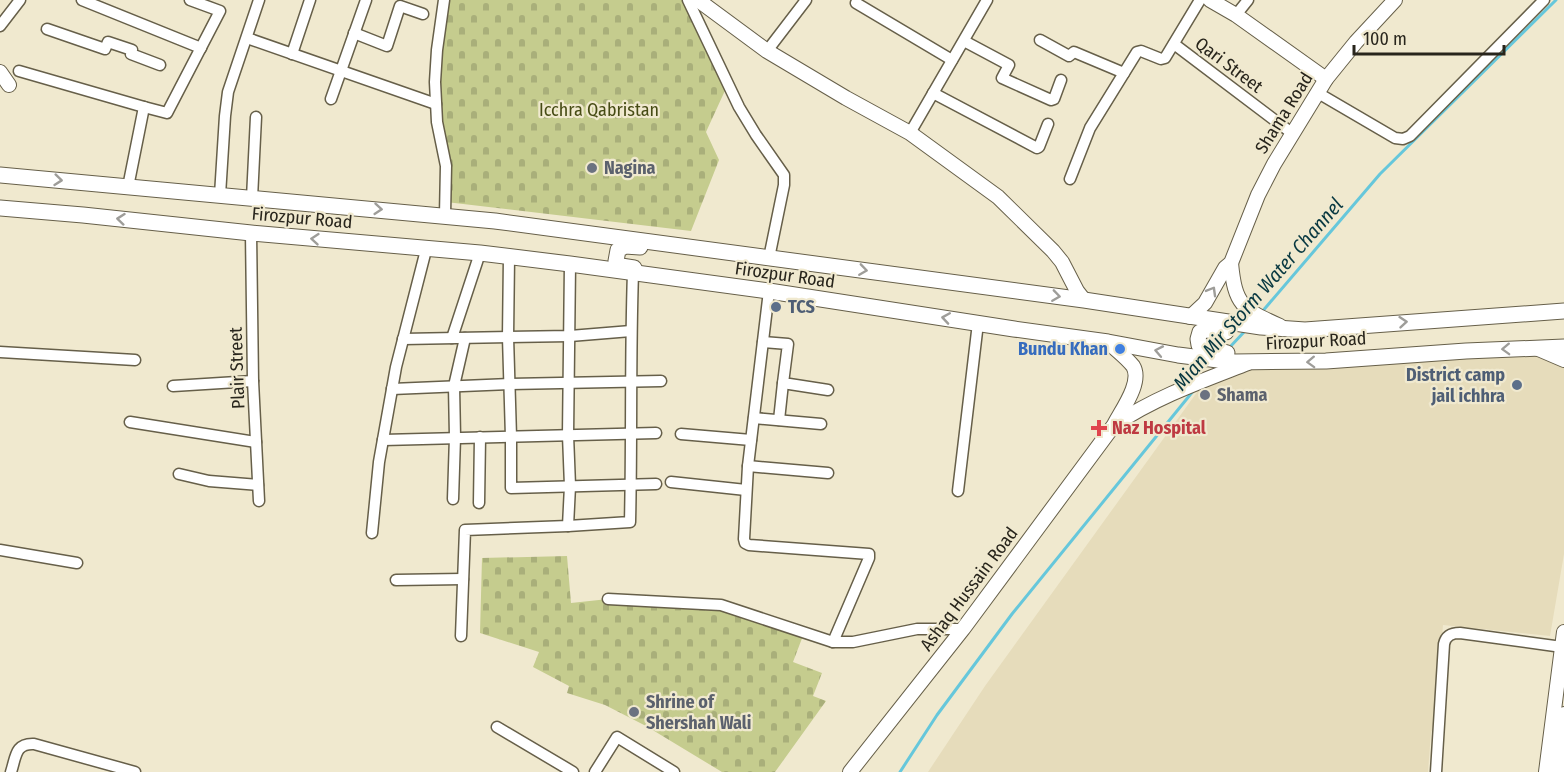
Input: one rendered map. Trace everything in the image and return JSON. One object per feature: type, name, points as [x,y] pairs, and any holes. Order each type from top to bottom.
[{"type":"main road","name":"Firozpur Road","points":[[0,175],[445,215],[1083,300],[1190,317],[1247,318],[1283,328],[1305,330],[1563,311]]},
{"type":"main road","name":"Firozpur Road","points":[[0,208],[426,250],[480,253],[570,264],[770,291],[1108,342],[1238,365],[1564,347]]},
{"type":"main road","points":[[480,253],[510,252],[594,262],[607,259],[608,248],[605,243],[514,231],[495,221]]},
{"type":"main road","points":[[769,258],[744,262],[625,246],[618,250],[616,261],[621,266],[741,282],[770,291]]},
{"type":"main road","points":[[1271,363],[1199,345],[1200,332],[1206,330],[1263,335],[1305,330]]},
{"type":"street","points":[[0,26],[20,0]]},
{"type":"street","points":[[82,0],[201,48]]},
{"type":"street","points":[[19,71],[167,113],[220,11],[190,0]]},
{"type":"street","points":[[220,195],[226,104],[259,0]]},
{"type":"street","points":[[292,54],[310,0]]},
{"type":"street","points":[[444,0],[435,82],[437,122],[446,166],[445,215]]},
{"type":"street","points":[[688,0],[739,106],[783,176],[784,185],[769,258]]},
{"type":"street","points":[[767,51],[806,0]]},
{"type":"street","points":[[910,133],[987,0]]},
{"type":"street","points":[[1070,179],[1090,128],[1139,51],[1163,59],[1200,0]]},
{"type":"street","points":[[1210,0],[1236,15],[1326,79]]},
{"type":"street","points":[[1236,15],[1248,0]]},
{"type":"street","name":"Shama Road","points":[[1190,317],[1204,303],[1226,267],[1231,263],[1258,195],[1274,164],[1326,79],[1395,0]]},
{"type":"street","points":[[1318,93],[1395,138],[1403,139],[1410,136],[1544,0]]},
{"type":"street","points":[[331,99],[364,1]]},
{"type":"street","points":[[706,2],[767,51],[910,133],[974,178],[1020,217],[1053,250],[1083,300]]},
{"type":"street","points":[[855,3],[952,60]]},
{"type":"street","points":[[354,33],[387,46],[400,6],[423,14]]},
{"type":"street","points":[[46,28],[105,49],[108,42],[132,50],[131,54],[160,65]]},
{"type":"street","points":[[246,38],[436,104]]},
{"type":"street","points":[[964,40],[1008,65],[1002,78],[1051,100],[1054,99],[1060,80]]},
{"type":"street","points":[[1040,40],[1069,56],[1074,52],[1124,73]]},
{"type":"street","name":"Qari Street","points":[[1174,44],[1293,134]]},
{"type":"street","points":[[0,72],[9,84]]},
{"type":"street","points":[[933,93],[1037,148],[1048,124]]},
{"type":"street","points":[[128,187],[144,106]]},
{"type":"street","points":[[252,198],[256,117]]},
{"type":"street","name":"Plair Street","points":[[251,233],[253,381],[259,501]]},
{"type":"street","points":[[372,533],[379,462],[392,389],[426,250]]},
{"type":"street","points":[[452,338],[480,253]]},
{"type":"street","points":[[509,257],[511,488],[656,484]]},
{"type":"street","points":[[1231,263],[1235,291],[1247,318]]},
{"type":"street","points":[[568,526],[570,264]]},
{"type":"street","points":[[461,636],[465,530],[630,522],[633,273]]},
{"type":"street","points":[[770,291],[748,466],[744,539],[745,543],[869,554],[832,642]]},
{"type":"street","points":[[958,491],[978,323]]},
{"type":"street","points":[[403,339],[570,336],[631,331]]},
{"type":"street","points":[[453,500],[454,386],[465,338]]},
{"type":"street","points":[[763,342],[788,344],[779,420]]},
{"type":"street","name":"Ashaq Hussain Road","points":[[850,772],[963,629],[1114,425],[1136,378],[1132,365],[1108,342]]},
{"type":"street","points":[[1536,348],[1564,360]]},
{"type":"street","points":[[0,352],[135,360]]},
{"type":"street","name":"Ashaq Hussain Road","points":[[1114,425],[1141,408],[1238,365]]},
{"type":"street","points":[[173,386],[253,381]]},
{"type":"street","points":[[392,389],[661,381]]},
{"type":"street","points":[[783,383],[828,390]]},
{"type":"street","points":[[754,418],[820,424]]},
{"type":"street","points":[[130,422],[256,442]]},
{"type":"street","points":[[383,440],[656,433]]},
{"type":"street","points":[[681,434],[751,440]]},
{"type":"street","points":[[479,503],[480,437]]},
{"type":"street","points":[[748,466],[828,473]]},
{"type":"street","points":[[179,474],[209,482],[258,485]]},
{"type":"street","points":[[671,482],[746,490]]},
{"type":"street","points":[[0,550],[77,563]]},
{"type":"street","points":[[396,580],[463,579]]},
{"type":"street","points":[[608,599],[721,604],[832,642],[853,642],[917,629],[963,629]]},
{"type":"street","points":[[1546,772],[1564,632]]},
{"type":"street","points":[[1436,772],[1444,644],[1449,635],[1460,633],[1562,647]]},
{"type":"street","points":[[1558,772],[1564,714]]},
{"type":"street","points":[[497,727],[573,772]]},
{"type":"street","points":[[595,772],[617,737],[674,772]]},
{"type":"street","points":[[11,772],[20,747],[27,744],[135,772]]},
{"type":"shaded area","points":[[1564,343],[1564,554],[1550,636],[1443,625],[1428,772],[928,772],[985,686],[1226,352],[1262,358]]},
{"type":"green space","name":"Icchra Qabristan","points":[[444,0],[688,0],[728,84],[706,132],[719,160],[691,231],[446,202],[437,122]]},
{"type":"green space","points":[[567,556],[571,603],[608,599],[721,605],[804,633],[793,662],[822,673],[813,696],[826,701],[775,772],[722,772],[646,726],[605,705],[567,693],[569,686],[533,667],[539,652],[480,633],[482,558]]},
{"type":"waterway","name":"Mian Mir Storm Water Channel","points":[[1261,313],[1380,174],[1556,0]]},
{"type":"waterway","name":"Mian Mir Storm Water Channel","points":[[1229,348],[1245,331]]},
{"type":"waterway","name":"Mian Mir Storm Water Channel","points":[[900,772],[937,715],[1012,614],[1194,390]]},
{"type":"place","name":"Nagina","points":[[592,168]]},
{"type":"place","name":"TCS","points":[[776,307]]},
{"type":"place","name":"Bundu Khan","points":[[1120,349]]},
{"type":"place","name":"District camp jail ichhra","points":[[1517,385]]},
{"type":"place","name":"Shama","points":[[1205,395]]},
{"type":"place","name":"Naz Hospital","points":[[1099,428]]},
{"type":"place","name":"Shrine of Shershah Wali","points":[[634,712]]}]
